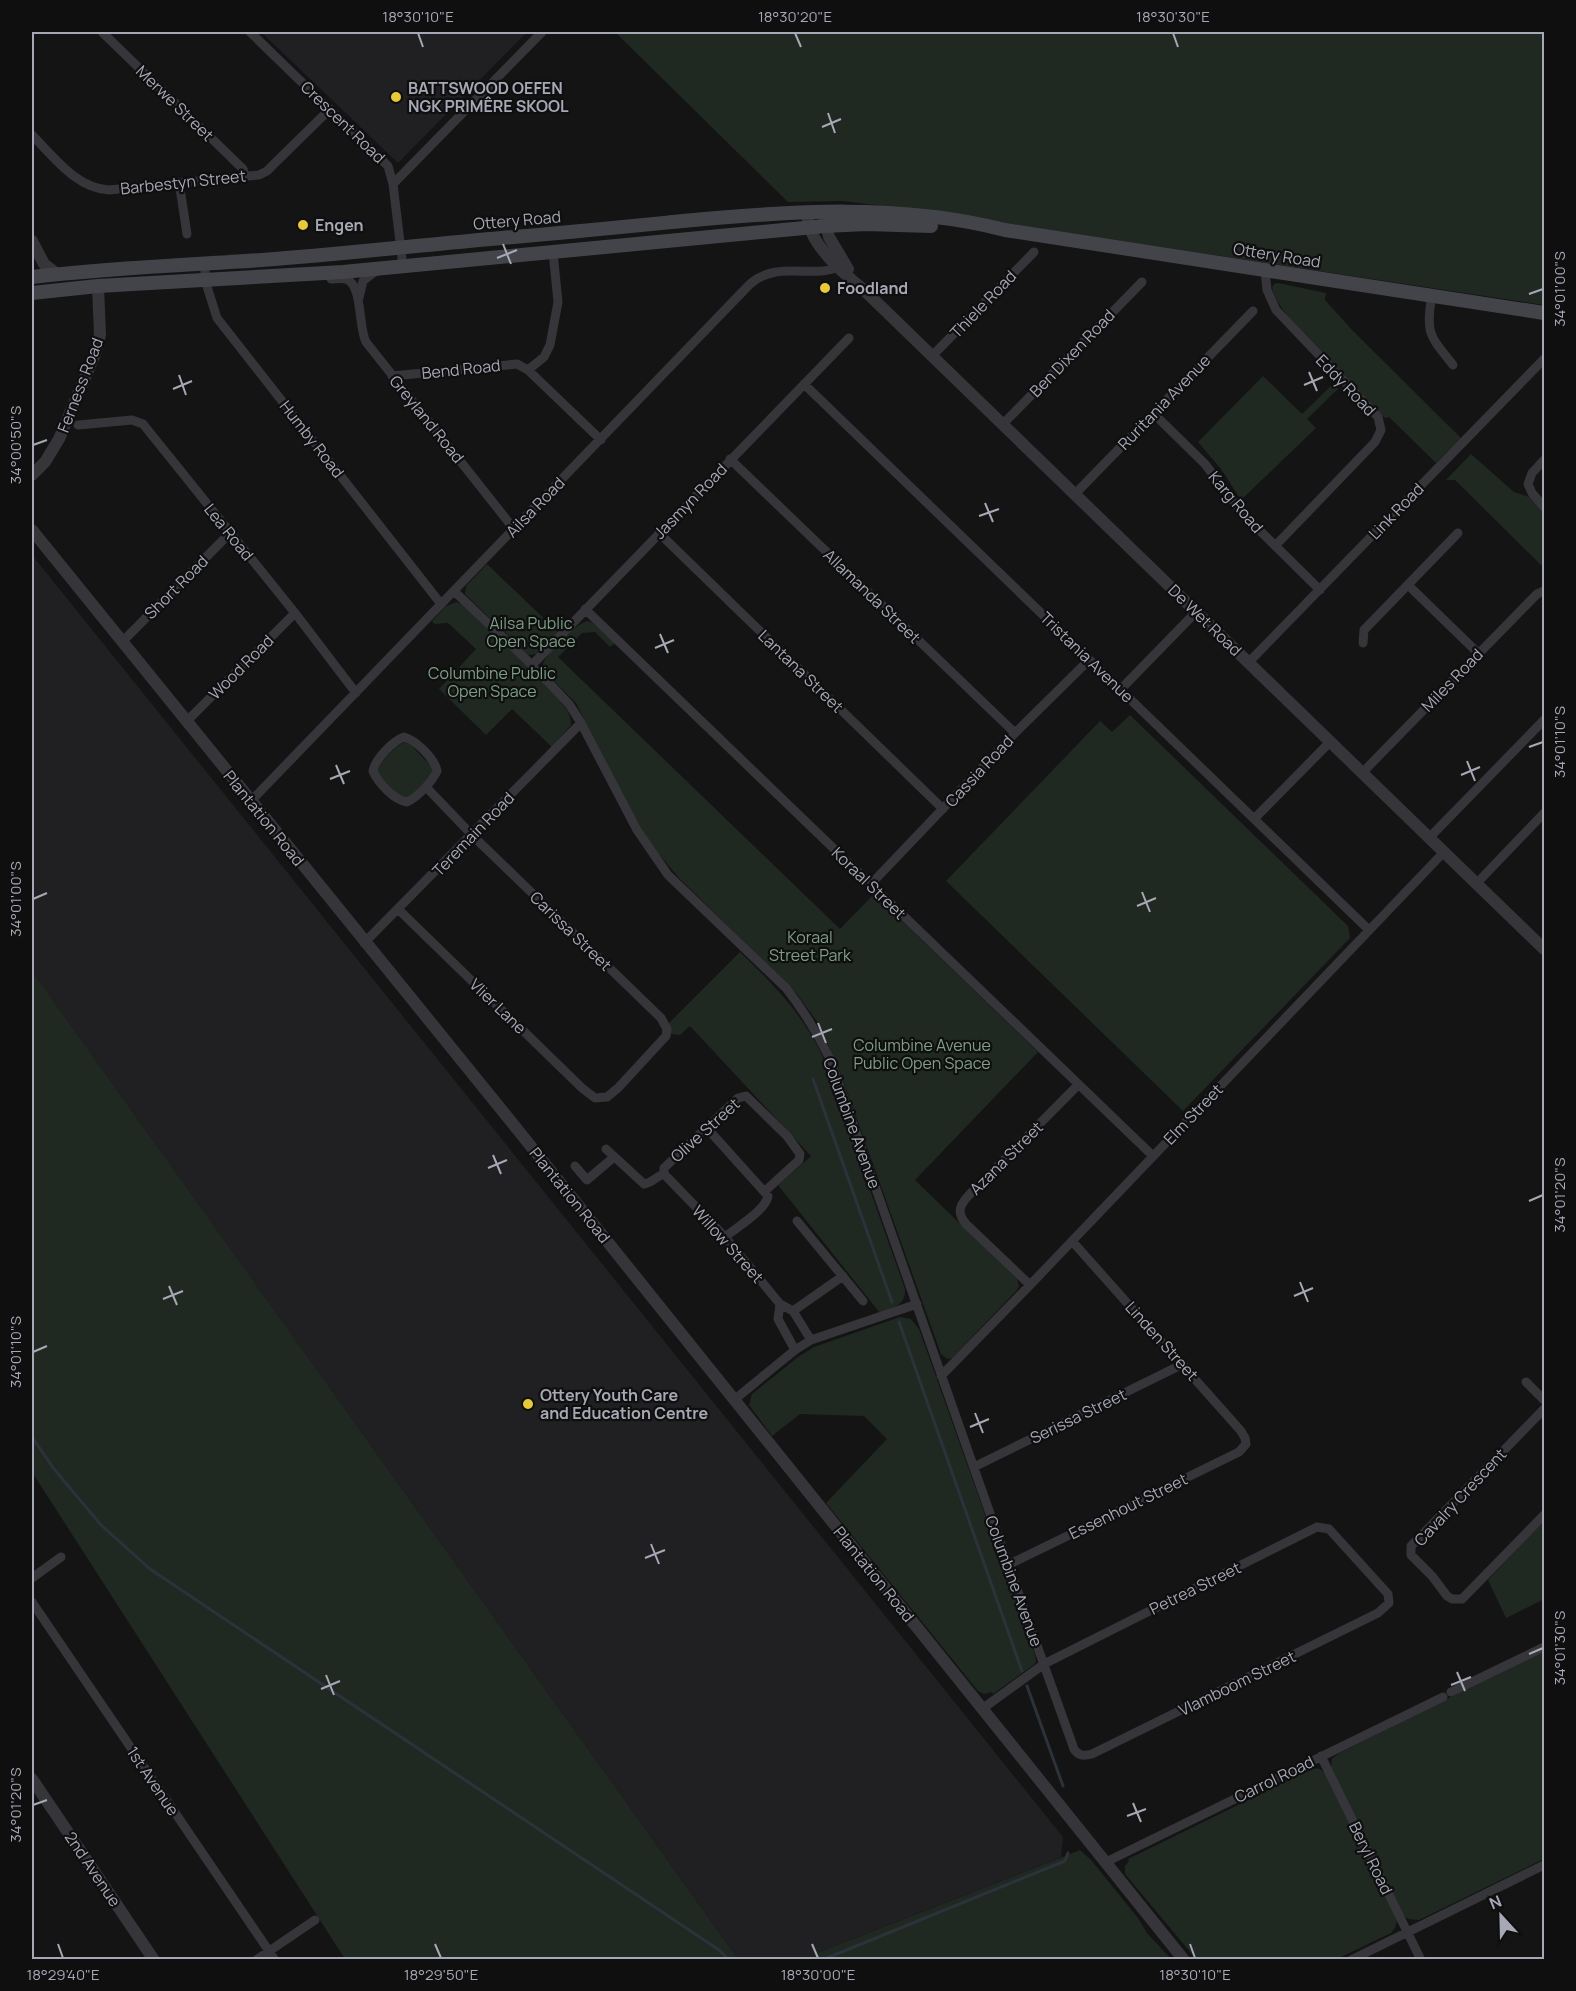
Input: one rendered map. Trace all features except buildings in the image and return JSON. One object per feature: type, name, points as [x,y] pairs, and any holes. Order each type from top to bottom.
[{"type":"main road","name":"Ottery Road","points":[[32,277],[105,269],[205,264],[401,247],[750,214],[823,211],[880,213],[943,218],[979,223],[1005,230]]},
{"type":"main road","name":"Ottery Road","points":[[32,293],[98,286],[379,269],[825,226],[882,224],[1005,230],[1432,295],[1545,315]]},
{"type":"street","name":"Merwe Street","points":[[102,32],[243,169],[245,176]]},
{"type":"street","name":"Crescent Road","points":[[250,32],[388,166],[393,184],[403,267]]},
{"type":"street","points":[[393,184],[542,32]]},
{"type":"street","name":"Barbestyn Street","points":[[32,135],[80,182],[98,189],[109,190],[259,175],[267,171],[330,109]]},
{"type":"street","points":[[179,182],[187,234]]},
{"type":"street","name":"De Wet Road","points":[[823,211],[825,226],[841,265]]},
{"type":"street","name":"De Wet Road","points":[[807,212],[809,228],[865,291],[1545,949]]},
{"type":"street","points":[[32,241],[44,264],[57,274]]},
{"type":"street","points":[[553,252],[558,302],[550,345],[544,357],[528,370],[601,440]]},
{"type":"street","name":"Thiele Road","points":[[932,356],[1034,252]]},
{"type":"street","name":"Humby Road","points":[[205,264],[205,280],[217,318],[441,604]]},
{"type":"street","name":"Ailsa Road","points":[[250,802],[756,279],[770,272],[823,270],[841,265]]},
{"type":"street","points":[[359,301],[363,281],[379,269]]},
{"type":"street","name":"Eddy Road","points":[[1265,270],[1267,290],[1276,310],[1373,411],[1381,426],[1380,434],[1375,442],[1275,546]]},
{"type":"street","points":[[298,275],[349,280],[359,301]]},
{"type":"street","name":"Ben Dixen Road","points":[[1003,424],[1142,282]]},
{"type":"street","name":"Ferness Road","points":[[32,475],[45,462],[59,439],[95,354],[100,335],[98,286]]},
{"type":"street","points":[[1432,295],[1428,322],[1431,338],[1453,365]]},
{"type":"street","name":"Greyland Road","points":[[359,301],[364,338],[514,529]]},
{"type":"street","name":"Ruritania Avenue","points":[[1075,494],[1253,311]]},
{"type":"street","name":"Jasmyn Road","points":[[532,665],[849,338]]},
{"type":"street","name":"Link Road","points":[[1248,663],[1545,360]]},
{"type":"street","name":"Bend Road","points":[[392,376],[512,364],[522,365],[528,370]]},
{"type":"street","name":"Tristania Avenue","points":[[804,384],[1369,930]]},
{"type":"street","name":"Karg Road","points":[[1153,413],[1204,464],[1242,513],[1320,590]]},
{"type":"street","name":"Lea Road","points":[[78,425],[132,420],[142,424],[295,613],[356,693]]},
{"type":"street","name":"Allamanda Street","points":[[730,459],[1015,733]]},
{"type":"street","points":[[1545,460],[1532,473],[1528,484],[1532,493],[1545,507]]},
{"type":"street","name":"Plantation Road","points":[[32,530],[1184,1959]]},
{"type":"street","name":"Lantana Street","points":[[659,533],[943,809]]},
{"type":"street","points":[[1363,643],[1364,630],[1458,533]]},
{"type":"street","name":"Short Road","points":[[123,641],[230,534]]},
{"type":"street","points":[[1408,585],[1478,653]]},
{"type":"street","name":"Columbine Avenue","points":[[454,591],[532,665],[569,704],[624,808],[653,855],[669,874],[786,988],[810,1020],[831,1061],[1074,1749],[1082,1755]]},
{"type":"street","name":"Miles Road","points":[[1362,773],[1536,594],[1545,591]]},
{"type":"street","name":"Koraal Street","points":[[585,609],[1153,1156]]},
{"type":"street","points":[[1120,690],[1196,612]]},
{"type":"street","name":"Wood Road","points":[[186,722],[295,613]]},
{"type":"street","name":"Cassia Road","points":[[871,884],[1015,733],[1089,660]]},
{"type":"street","points":[[1429,838],[1545,720]]},
{"type":"street","name":"Teremain Road","points":[[364,943],[581,723]]},
{"type":"street","points":[[408,737],[436,765],[437,774],[426,787],[411,801],[404,802],[396,798],[376,778],[373,771],[374,765],[398,741],[408,737]]},
{"type":"street","points":[[1254,819],[1329,742]]},
{"type":"street","name":"Carissa Street","points":[[426,787],[472,835],[661,1018],[667,1029],[664,1041],[618,1088],[607,1097],[600,1099]]},
{"type":"street","points":[[1477,883],[1545,813]]},
{"type":"street","name":"Elm Street","points":[[941,1376],[1444,852]]},
{"type":"street","name":"Vlier Lane","points":[[399,910],[582,1088],[590,1095],[600,1099]]},
{"type":"street","name":"Azana Street","points":[[1030,1285],[966,1224],[960,1215],[960,1207],[969,1195],[1078,1084]]},
{"type":"street","name":"Olive Street","points":[[675,1185],[664,1174],[666,1165],[738,1098],[743,1096],[750,1098],[798,1149],[800,1158],[765,1191]]},
{"type":"street","points":[[706,1128],[768,1196],[767,1203],[725,1236]]},
{"type":"street","points":[[606,1149],[644,1184],[664,1174]]},
{"type":"street","points":[[575,1166],[587,1180],[614,1157]]},
{"type":"street","name":"Willow Street","points":[[675,1185],[725,1236],[780,1304],[793,1311],[811,1340]]},
{"type":"street","points":[[798,1221],[863,1301]]},
{"type":"street","name":"Linden Street","points":[[1071,1242],[1244,1434],[1245,1444]]},
{"type":"street","points":[[793,1311],[843,1276]]},
{"type":"street","name":"Willow Street","points":[[780,1304],[778,1319],[795,1350]]},
{"type":"street","points":[[734,1400],[795,1350],[811,1340],[917,1304]]},
{"type":"street","name":"Serissa Street","points":[[974,1467],[1183,1364]]},
{"type":"street","points":[[1526,1382],[1545,1400]]},
{"type":"street","name":"Cavalry Crescent","points":[[1545,1409],[1416,1540],[1412,1546],[1411,1556],[1432,1576],[1447,1596],[1452,1599],[1462,1599],[1545,1515]]},
{"type":"street","name":"Essenhout Street","points":[[1008,1565],[1239,1452],[1245,1444]]},
{"type":"street","name":"Petrea Street","points":[[982,1709],[1044,1664],[1322,1526],[1329,1529],[1385,1590],[1389,1603]]},
{"type":"street","points":[[32,1578],[61,1557]]},
{"type":"street","name":"1st Avenue","points":[[32,1602],[275,1959]]},
{"type":"street","name":"Vlamboom Street","points":[[1082,1755],[1092,1754],[1378,1613],[1389,1603]]},
{"type":"street","name":"Carrol Road","points":[[1106,1862],[1545,1647]]},
{"type":"street","name":"Beryl Road","points":[[1321,1756],[1421,1959]]},
{"type":"street","name":"2nd Avenue","points":[[32,1779],[154,1959]]},
{"type":"street","points":[[1351,1959],[1545,1865]]},
{"type":"street","points":[[256,1959],[315,1920]]},
{"type":"shaded area","name":"BATTSWOOD OEFEN NGK PRIMÊRE SKOOL","points":[[261,32],[527,32],[398,163]]},
{"type":"shaded area","name":"Ottery Youth Care and Education Centre","points":[[32,555],[1063,1837],[1061,1857],[802,1959],[738,1959],[32,971]]},
{"type":"green space","points":[[615,32],[1544,32],[1544,305],[931,212],[842,201],[788,202]]},
{"type":"green space","points":[[1278,283],[1326,293],[1325,300],[1353,331],[1461,438],[1436,463],[1389,417],[1385,418],[1304,335],[1278,301],[1272,288]]},
{"type":"green space","points":[[1263,376],[1302,414],[1333,384],[1338,389],[1307,419],[1316,428],[1241,500],[1221,469],[1198,442]]},
{"type":"green space","points":[[1471,454],[1514,492],[1532,498],[1544,510],[1544,568],[1455,480],[1446,480]]},
{"type":"green space","name":"Ailsa Public Open Space","points":[[487,564],[558,632],[536,654],[528,655],[465,594],[466,586]]},
{"type":"green space","name":"Columbine Public Open Space","points":[[457,602],[480,619],[542,680],[565,707],[570,716],[571,725],[552,747],[512,709],[486,735],[439,689],[476,649],[448,623],[434,624],[432,621],[446,606]]},
{"type":"green space","name":"Columbine Avenue Public Open Space","points":[[587,621],[593,623],[615,643],[610,647],[595,632],[582,633],[558,657],[840,929],[874,894],[1038,1052],[915,1180],[1017,1279],[1019,1286],[952,1358],[947,1359],[941,1354],[838,1066],[818,1023],[797,994],[680,879],[646,838],[576,703],[542,669],[547,657],[560,642],[575,628]]},
{"type":"green space","points":[[1130,715],[1348,926],[1350,938],[1183,1111],[946,881],[1100,721],[1112,732]]},
{"type":"green space","points":[[405,742],[411,745],[433,768],[431,777],[409,798],[390,789],[377,772],[388,754]]},
{"type":"green space","name":"Columbine Avenue Public Open Space","points":[[740,952],[776,988],[796,1013],[823,1057],[905,1289],[901,1302],[890,1309],[880,1313],[778,1185],[811,1156],[690,1026],[680,1035],[671,1034],[669,1023]]},
{"type":"green space","points":[[32,971],[738,1959],[345,1959],[32,1472]]},
{"type":"green space","points":[[900,1317],[911,1319],[919,1329],[1035,1655],[1036,1662],[1032,1666],[993,1694],[978,1691],[826,1503],[887,1439],[864,1416],[800,1414],[772,1436],[749,1405],[752,1394],[814,1347]]},
{"type":"green space","points":[[1544,1520],[1544,1599],[1506,1618],[1488,1580]]},
{"type":"green space","points":[[1544,1650],[1544,1859],[1419,1920],[1403,1916],[1331,1767],[1332,1759]]},
{"type":"green space","points":[[1313,1768],[1320,1769],[1326,1774],[1397,1921],[1395,1928],[1391,1933],[1337,1959],[1196,1959],[1125,1874],[1128,1859]]},
{"type":"green space","points":[[1080,1850],[1091,1860],[1138,1918],[1147,1933],[1171,1959],[802,1959]]},
{"type":"waterway","points":[[813,1079],[892,1302]]},
{"type":"waterway","points":[[899,1322],[1022,1671]]},
{"type":"waterway","points":[[32,1437],[54,1469],[101,1525],[150,1569],[719,1950],[729,1960]]},
{"type":"waterway","points":[[1027,1686],[1063,1786]]},
{"type":"waterway","points":[[822,1960],[1065,1861],[1068,1853]]},
{"type":"place","name":"BATTSWOOD OEFEN NGK PRIMÊRE SKOOL","points":[[396,97]]},
{"type":"place","name":"Engen","points":[[303,225]]},
{"type":"place","name":"Foodland","points":[[825,288]]},
{"type":"place","name":"Ottery Youth Care and Education Centre","points":[[528,1404]]},
{"type":"park label","name":"Koraal Street Park","points":[[810,946]]}]
